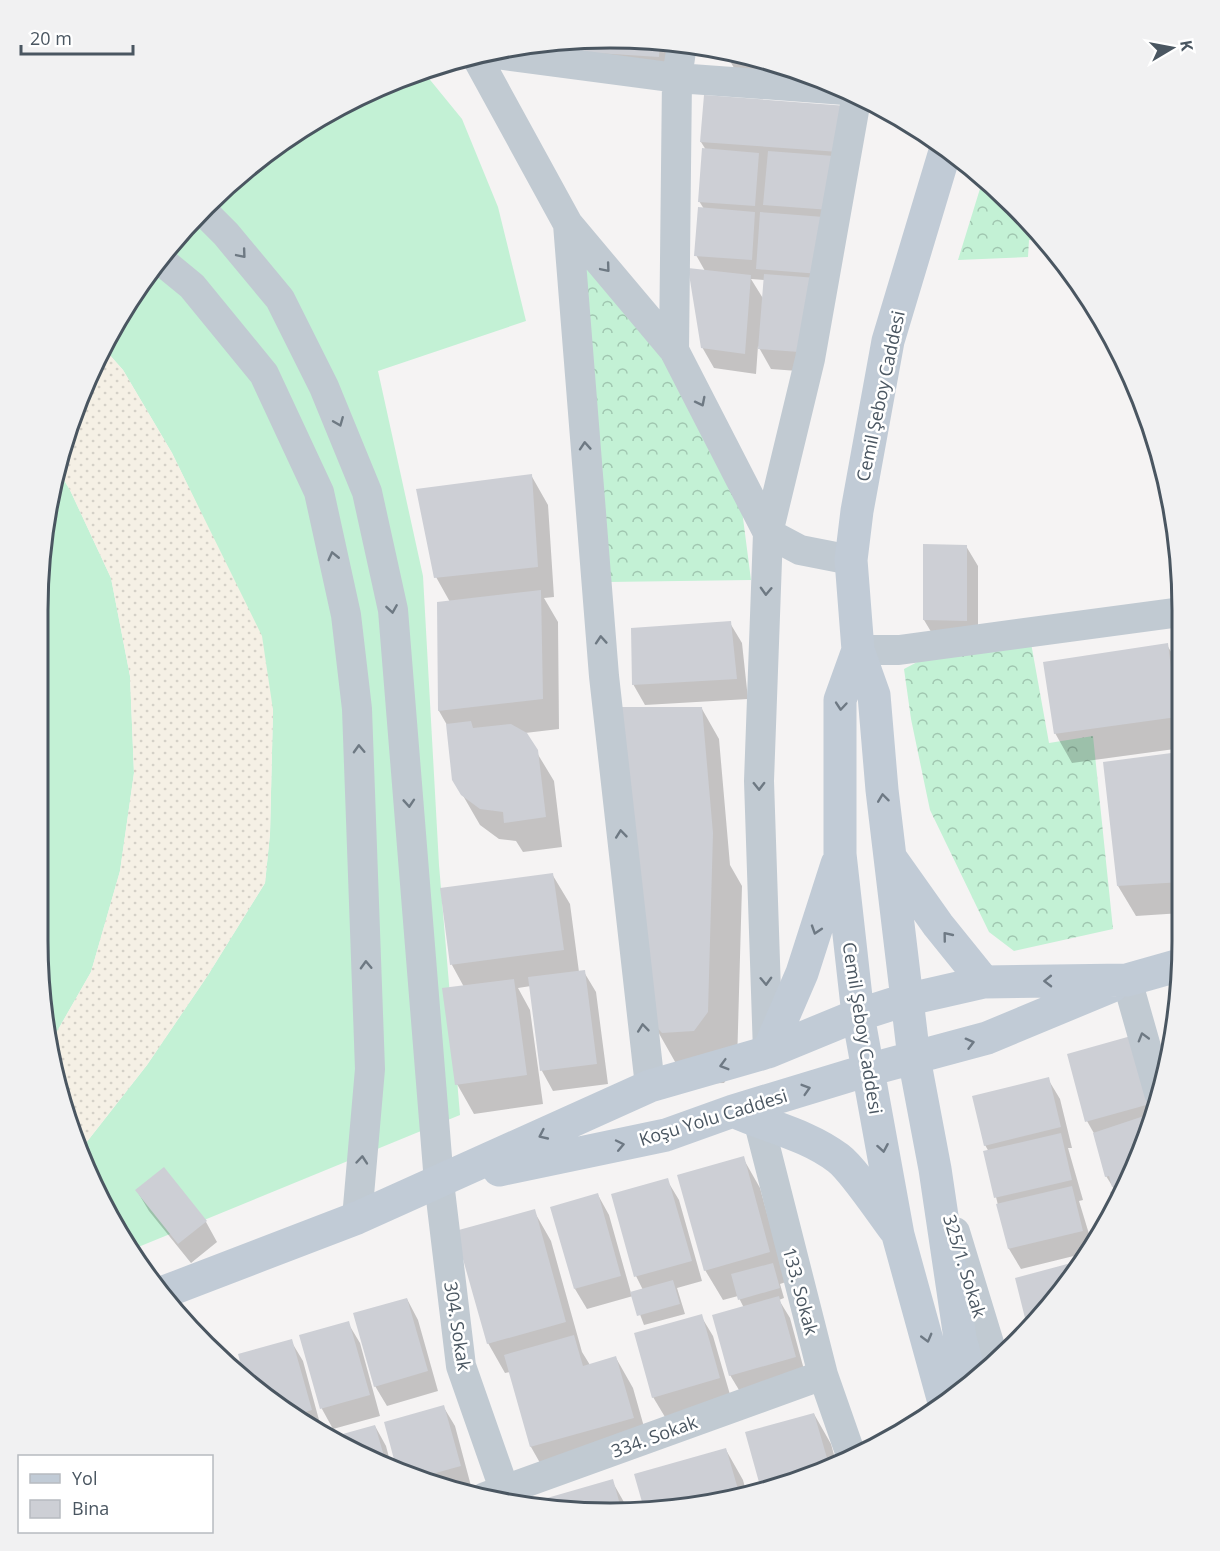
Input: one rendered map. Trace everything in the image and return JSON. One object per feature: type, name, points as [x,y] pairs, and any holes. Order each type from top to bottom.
[{"type":"main road","name":"Cemil Şeboy Caddesi","points":[[914,1058],[905,1000],[874,695],[858,650],[851,560],[856,512],[888,341],[943,158]]},
{"type":"main road","name":"Cemil Şeboy Caddesi","points":[[858,650],[840,700],[840,854],[858,1015],[898,1235],[942,1394]]},
{"type":"main road","points":[[768,1052],[802,973],[840,854]]},
{"type":"main road","points":[[890,856],[938,925],[984,982],[1127,980],[1171,967]]},
{"type":"main road","name":"Koşu Yolu Caddesi","points":[[439,1182],[746,1117],[868,1070],[987,1038],[1127,980]]},
{"type":"main road","name":"Koşu Yolu Caddesi","points":[[169,1290],[357,1218],[650,1086],[768,1052],[858,1015],[905,1000],[984,982]]},
{"type":"main road","points":[[914,1058],[935,1169],[960,1338],[969,1373]]},
{"type":"main road","points":[[746,1117],[805,1137],[840,1159],[898,1235]]},
{"type":"street","points":[[674,350],[677,78],[681,53]]},
{"type":"street","points":[[515,57],[677,78],[817,88]]},
{"type":"street","points":[[480,64],[568,224],[674,350],[768,532],[800,550],[851,560]]},
{"type":"street","points":[[768,1052],[759,781],[768,532],[810,359],[855,104]]},
{"type":"street","name":"304. Sokak","points":[[209,217],[280,299],[324,387],[367,492],[393,610],[439,1182],[462,1366],[499,1492]]},
{"type":"street","points":[[568,224],[604,676],[650,1086]]},
{"type":"street","points":[[166,265],[192,285],[264,374],[319,492],[346,615],[357,709],[370,1069],[357,1218]]},
{"type":"street","points":[[858,650],[899,650],[1172,613]]},
{"type":"street","points":[[1127,980],[1155,1079]]},
{"type":"street","name":"133. Sokak","points":[[746,1117],[823,1375],[849,1449]]},
{"type":"street","name":"325/1. Sokak","points":[[935,1169],[992,1353]]},
{"type":"street","name":"334. Sokak","points":[[507,1493],[823,1375]]},
{"type":"green space","points":[[429,78],[462,119],[498,207],[526,321],[378,371],[423,576],[439,865],[460,1115],[139,1247],[106,1190],[86,1143],[147,1065],[208,975],[265,883],[270,834],[273,710],[214,540],[172,453],[123,370],[109,355],[123,329],[164,268],[187,239],[239,187],[268,164],[329,123],[361,106]]},
{"type":"green space","points":[[981,187],[1034,240],[1029,240],[1028,257],[958,260]]},
{"type":"green space","points":[[584,261],[674,350],[739,487],[751,580],[608,582]]},
{"type":"green space","points":[[64,480],[111,578],[130,676],[134,773],[120,871],[91,972],[56,1033],[49,978],[48,941],[48,610],[53,537]]},
{"type":"green space","points":[[1031,643],[1049,743],[1093,736],[1113,929],[1014,951],[989,932],[930,810],[911,719],[904,669],[921,660]]},
{"type":"sand","points":[[109,355],[123,370],[172,453],[262,636],[273,710],[270,834],[265,883],[208,975],[147,1065],[86,1143],[67,1086],[56,1033],[91,972],[120,871],[134,773],[130,676],[111,578],[64,480],[67,465],[91,395]]},
{"type":"building","points":[[610,48],[659,50],[659,57],[581,52],[581,49]]},
{"type":"building","points":[[704,95],[847,106],[839,152],[700,142]]},
{"type":"building","points":[[702,148],[759,153],[755,206],[698,202]]},
{"type":"building","points":[[768,151],[834,156],[830,210],[763,205]]},
{"type":"building","points":[[698,207],[755,212],[752,260],[694,256]]},
{"type":"building","points":[[760,212],[824,217],[820,274],[756,269]]},
{"type":"building","points":[[688,268],[751,275],[745,354],[701,348]]},
{"type":"building","points":[[764,274],[817,278],[799,352],[758,349]]},
{"type":"building","points":[[532,474],[538,567],[434,578],[416,489]]},
{"type":"building","points":[[923,544],[967,545],[967,621],[923,620]]},
{"type":"building","points":[[541,590],[543,699],[438,711],[437,602]]},
{"type":"building","points":[[731,621],[737,679],[632,685],[631,628]]},
{"type":"building","points":[[1168,643],[1172,676],[1172,718],[1054,734],[1043,662]]},
{"type":"building","points":[[620,707],[702,707],[713,833],[708,1012],[694,1031],[662,1033],[646,1015]]},
{"type":"building","points":[[471,721],[473,728],[511,724],[527,733],[538,750],[546,817],[504,823],[503,812],[480,809],[461,795],[452,780],[446,724]]},
{"type":"building","points":[[1172,753],[1172,883],[1117,886],[1103,762]]},
{"type":"building","points":[[553,873],[564,950],[450,965],[440,888]]},
{"type":"building","points":[[585,970],[597,1064],[540,1071],[528,977]]},
{"type":"building","points":[[514,979],[527,1075],[455,1085],[442,988]]},
{"type":"building","points":[[1131,1036],[1149,1100],[1147,1105],[1085,1122],[1067,1054]]},
{"type":"building","points":[[1049,1077],[1061,1127],[984,1146],[972,1096]]},
{"type":"building","points":[[1144,1116],[1116,1186],[1112,1187],[1109,1176],[1105,1177],[1093,1133]]},
{"type":"building","points":[[1061,1133],[1072,1180],[994,1198],[983,1151]]},
{"type":"building","points":[[744,1156],[770,1252],[704,1271],[677,1175]]},
{"type":"building","points":[[164,1167],[207,1221],[178,1244],[135,1190]]},
{"type":"building","points":[[668,1178],[692,1261],[634,1277],[611,1194]]},
{"type":"building","points":[[1072,1186],[1083,1231],[1008,1249],[996,1204]]},
{"type":"building","points":[[598,1193],[621,1276],[574,1289],[550,1207]]},
{"type":"building","points":[[535,1209],[566,1322],[487,1344],[455,1231]]},
{"type":"building","points":[[773,1263],[780,1288],[738,1300],[731,1274]]},
{"type":"building","points":[[1070,1263],[1025,1320],[1015,1278]]},
{"type":"building","points":[[673,1280],[680,1304],[637,1316],[630,1292]]},
{"type":"building","points":[[779,1296],[796,1357],[729,1376],[712,1315]]},
{"type":"building","points":[[407,1298],[428,1371],[374,1387],[353,1313]]},
{"type":"building","points":[[702,1314],[720,1378],[652,1398],[634,1333]]},
{"type":"building","points":[[349,1321],[370,1395],[320,1409],[299,1335]]},
{"type":"building","points":[[574,1335],[583,1366],[616,1356],[634,1418],[530,1447],[504,1355]]},
{"type":"building","points":[[292,1339],[312,1410],[305,1412],[268,1387],[241,1366],[238,1354]]},
{"type":"building","points":[[444,1405],[461,1466],[432,1474],[394,1460],[384,1422]]},
{"type":"building","points":[[814,1413],[827,1459],[759,1483],[745,1432]]},
{"type":"building","points":[[375,1425],[384,1455],[361,1445],[341,1434]]},
{"type":"building","points":[[726,1448],[738,1488],[683,1498],[642,1502],[634,1474]]},
{"type":"building","points":[[613,1479],[619,1503],[573,1502],[547,1498]]}]
